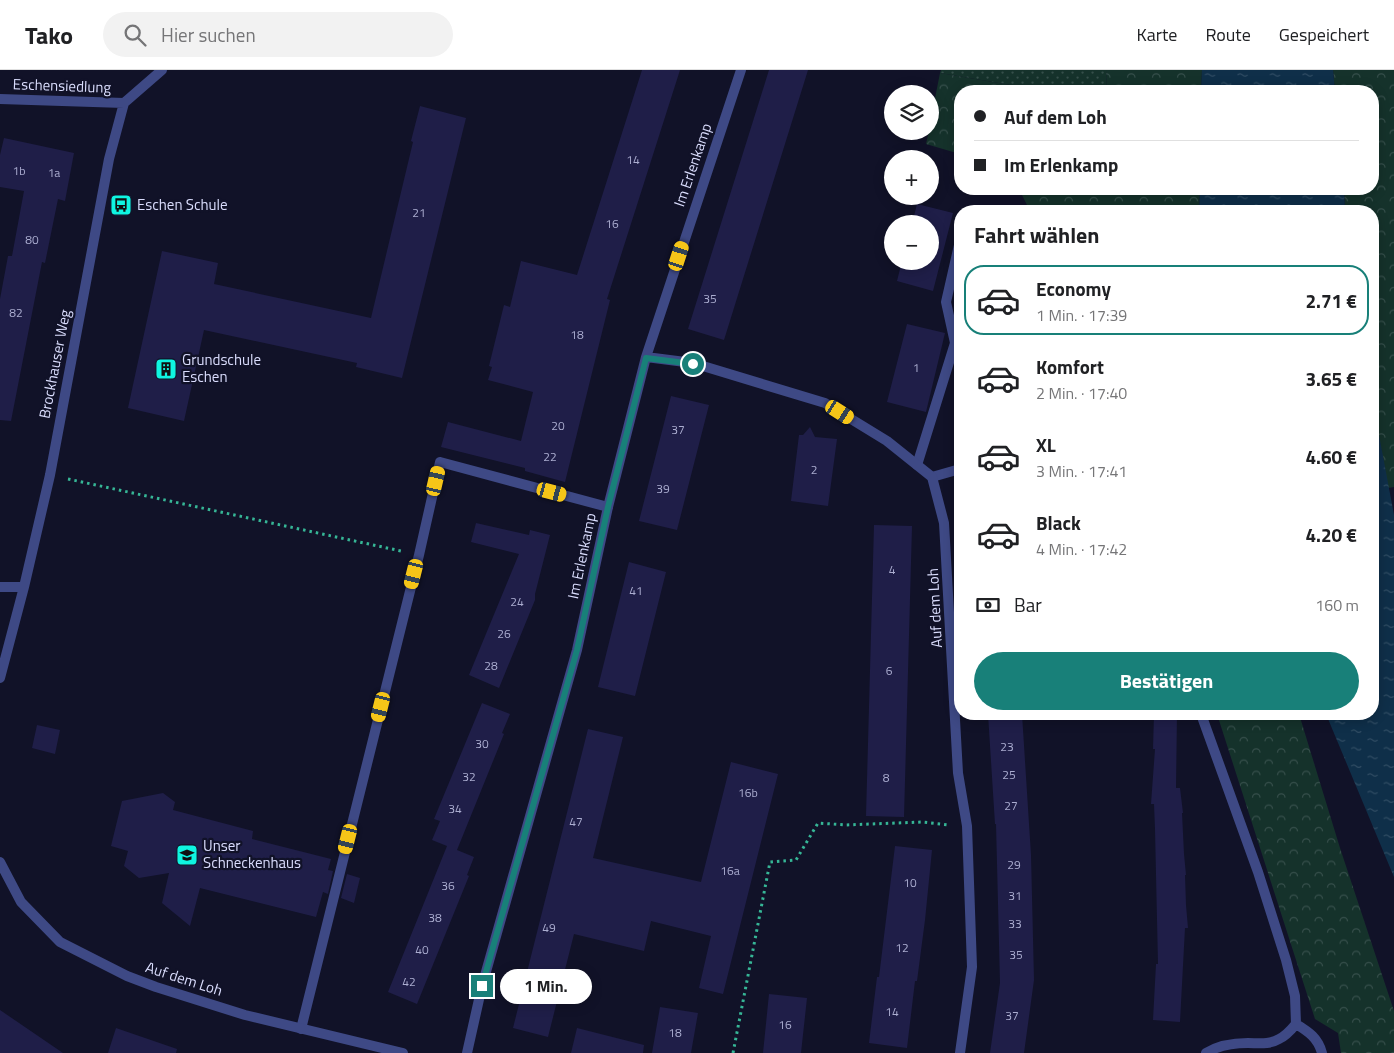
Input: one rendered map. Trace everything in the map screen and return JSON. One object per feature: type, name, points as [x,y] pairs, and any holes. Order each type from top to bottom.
[{"type":"street","points":[[124,103],[162,70]]},
{"type":"street","name":"Im Erlenkamp","points":[[467,1053],[482,986],[577,650],[608,507],[646,358],[741,70]]},
{"type":"street","name":"Eschensiedlung","points":[[0,99],[124,103]]},
{"type":"street","name":"Brockhauser Weg","points":[[0,678],[24,587],[50,475],[109,159],[124,103]]},
{"type":"street","points":[[954,267],[946,302],[954,338]]},
{"type":"street","points":[[917,465],[954,346]]},
{"type":"street","points":[[646,358],[693,364],[825,403],[886,442],[932,477],[954,470]]},
{"type":"street","points":[[300,1029],[419,555],[440,462],[608,507]]},
{"type":"street","name":"Auf dem Loh","points":[[932,477],[944,523],[954,694]]},
{"type":"street","points":[[0,587],[24,587]]},
{"type":"street","name":"Auf dem Loh","points":[[955,720],[958,773],[967,826],[972,967],[960,1053]]},
{"type":"street","points":[[1203,720],[1258,872],[1286,960],[1295,996],[1296,1024],[1278,1040],[1264,1044],[1223,1045],[1206,1053]]},
{"type":"street","name":"Auf dem Loh","points":[[0,862],[21,902],[60,942],[127,976],[245,1015],[403,1053]]},
{"type":"street","points":[[1296,1024],[1308,1031],[1320,1043],[1322,1053]]},
{"type":"path","points":[[50,475],[419,555]]},
{"type":"path","points":[[733,1053],[770,862],[796,860],[818,823],[846,825],[923,822]]},
{"type":"green space","points":[[941,70],[1106,70],[1107,85],[1010,85],[940,73]]},
{"type":"green space","points":[[1106,70],[1202,70],[1201,85],[1107,85]]},
{"type":"green space","points":[[1333,70],[1394,70],[1394,487],[1388,488],[1379,437],[1379,205],[1345,205],[1344,195],[1379,195],[1379,85],[1334,85]]},
{"type":"green space","points":[[940,73],[1010,85],[954,85],[954,152],[926,144],[927,140],[939,140],[938,85]]},
{"type":"green space","points":[[1022,195],[1200,195],[1199,205],[1027,205]]},
{"type":"green space","points":[[1219,720],[1301,720],[1340,848],[1394,1011],[1394,1053],[1341,1053],[1338,1033],[1315,1019]]},
{"type":"water","points":[[1202,70],[1333,70],[1334,85],[1201,85]]},
{"type":"water","points":[[1200,195],[1344,195],[1345,205],[1199,205]]},
{"type":"water","points":[[1379,435],[1394,515],[1394,877],[1329,720],[1379,720]]},
{"type":"building","points":[[642,70],[680,70],[607,299],[610,300],[565,482],[525,471],[525,468],[441,447],[448,422],[521,441],[533,392],[488,380],[492,367],[489,366],[504,305],[510,307],[521,261],[577,275]]},
{"type":"building","points":[[769,70],[808,70],[724,340],[688,329]]},
{"type":"building","points":[[420,106],[466,118],[402,378],[356,367],[357,363],[204,330],[184,421],[128,408],[162,251],[218,263],[214,284],[371,318]]},
{"type":"building","points":[[4,138],[74,153],[65,201],[58,199],[45,263],[42,262],[11,421],[0,420],[0,299],[8,256],[12,256],[24,191],[0,187],[0,155]]},
{"type":"building","points":[[917,205],[953,213],[939,268],[939,215],[914,215]]},
{"type":"building","points":[[900,270],[938,270],[933,291],[897,281]]},
{"type":"building","points":[[907,324],[945,333],[926,412],[887,402]]},
{"type":"building","points":[[671,396],[709,405],[677,530],[639,521]]},
{"type":"building","points":[[810,427],[815,437],[837,439],[828,506],[791,501],[799,435],[803,435]]},
{"type":"building","points":[[476,523],[529,535],[530,530],[550,535],[535,600],[499,688],[469,675],[519,554],[471,542]]},
{"type":"building","points":[[874,525],[912,526],[904,817],[866,816]]},
{"type":"building","points":[[629,562],[666,572],[635,696],[598,687]]},
{"type":"building","points":[[482,703],[510,714],[502,733],[504,734],[457,850],[474,857],[467,875],[469,876],[417,1004],[388,992],[447,846],[432,840],[440,821],[434,819]]},
{"type":"building","points":[[988,720],[1022,720],[1031,855],[1034,980],[1024,1053],[990,1053],[1000,983],[995,824]]},
{"type":"building","points":[[1154,720],[1177,720],[1176,788],[1180,788],[1183,813],[1188,928],[1185,928],[1180,1022],[1153,1020],[1156,964],[1158,964],[1154,804],[1151,804],[1155,749],[1153,749]]},
{"type":"building","points":[[37,725],[60,730],[55,754],[32,748]]},
{"type":"building","points":[[588,729],[623,737],[593,858],[701,882],[731,762],[778,774],[723,994],[699,988],[711,936],[651,921],[644,951],[574,934],[548,1037],[513,1028]]},
{"type":"building","name":"Unser Schneckenhaus","points":[[163,793],[175,802],[173,810],[253,831],[252,839],[331,859],[328,870],[333,871],[328,894],[323,892],[316,917],[200,888],[190,926],[162,903],[169,873],[139,878],[124,866],[128,851],[111,846],[122,801]]},
{"type":"building","points":[[895,846],[932,850],[925,920],[907,1048],[869,1043]]},
{"type":"building","points":[[347,874],[360,878],[354,903],[341,898]]},
{"type":"building","points":[[769,994],[807,998],[801,1053],[763,1053]]},
{"type":"building","points":[[660,1007],[698,1013],[691,1053],[652,1053]]},
{"type":"building","points":[[0,1010],[63,1053],[0,1053]]},
{"type":"building","points":[[116,1028],[177,1049],[176,1053],[108,1053]]},
{"type":"building","points":[[577,1028],[644,1045],[643,1053],[571,1053]]},
{"type":"place","name":"Eschen Schule","points":[[121,205]]},
{"type":"place","name":"Grundschule Eschen","points":[[166,369]]},
{"type":"place","name":"Unser Schneckenhaus","points":[[187,855]]},
{"type":"route","points":[[482,986],[577,650],[608,507],[646,358],[693,364]]}]
